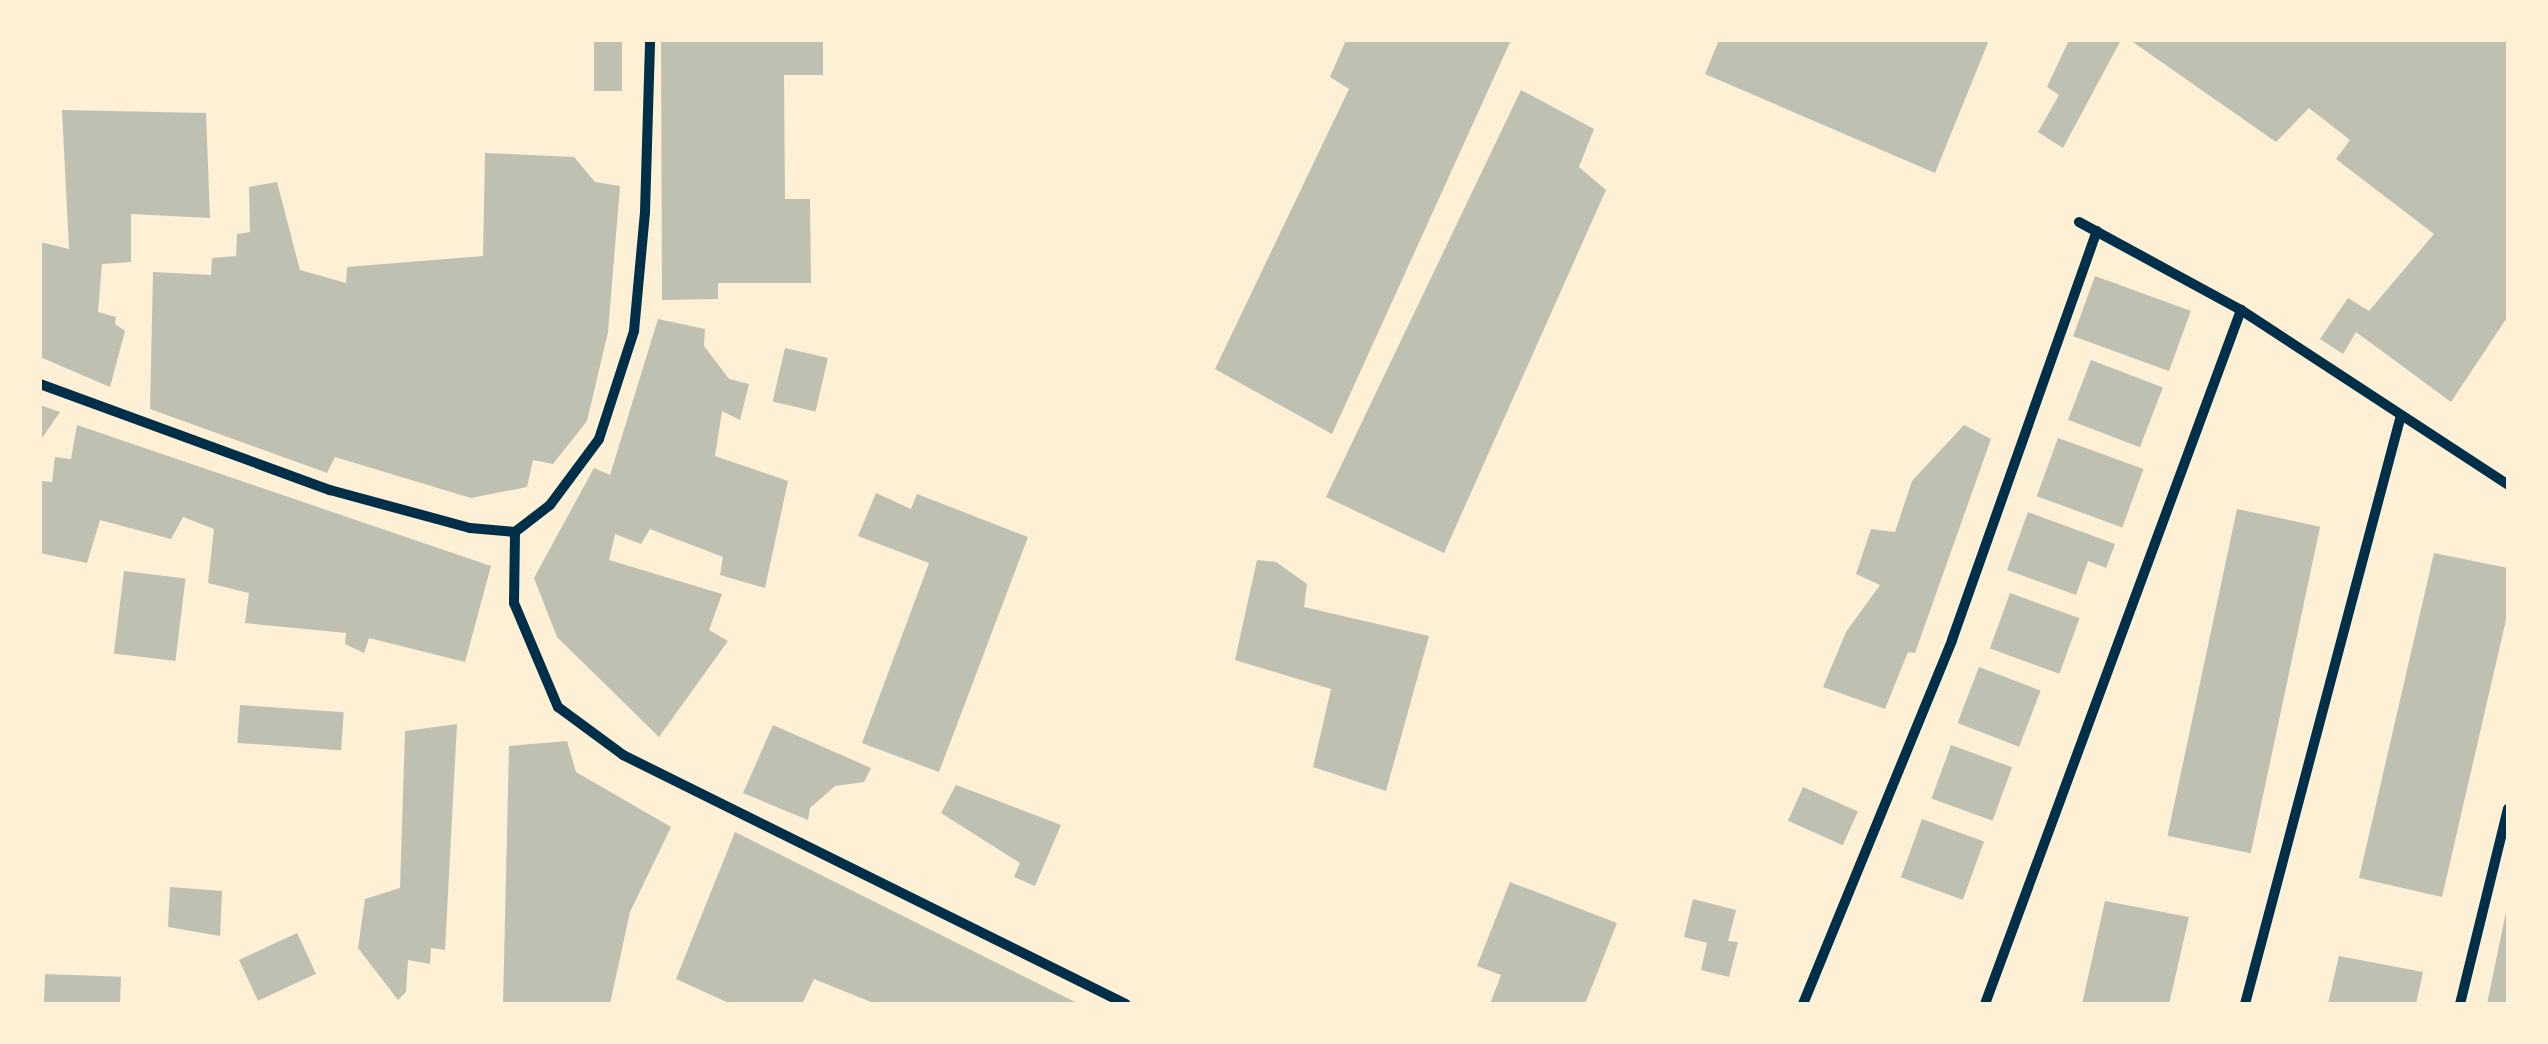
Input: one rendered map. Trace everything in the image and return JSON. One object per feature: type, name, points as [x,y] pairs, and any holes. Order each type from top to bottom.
[{"type":"street","points":[[40,384],[330,490],[470,528],[515,532],[550,505],[600,439],[634,331],[646,212],[650,40]]},
{"type":"street","points":[[2079,222],[2240,310],[2400,419],[2508,486]]},
{"type":"street","points":[[1803,1004],[1965,606],[2097,232]]},
{"type":"street","points":[[1985,1004],[2240,310]]},
{"type":"street","points":[[2245,1004],[2400,419]]},
{"type":"street","points":[[515,532],[514,603],[558,707],[623,755],[1126,1004]]},
{"type":"street","points":[[2460,1004],[2508,810]]},
{"type":"building","points":[[594,40],[622,40],[622,91],[594,91]]},
{"type":"building","points":[[661,40],[823,40],[823,75],[784,75],[785,199],[810,199],[811,283],[718,283],[718,299],[662,300]]},
{"type":"building","points":[[1346,40],[1511,40],[1332,434],[1215,369],[1349,89],[1330,77]]},
{"type":"building","points":[[1719,40],[1989,40],[1935,173],[1705,74]]},
{"type":"building","points":[[2069,40],[2121,40],[2063,148],[2038,132],[2059,95],[2047,87]]},
{"type":"building","points":[[2130,40],[2508,40],[2508,316],[2451,402],[2356,332],[2343,354],[2320,339],[2348,298],[2369,311],[2434,234],[2336,159],[2350,140],[2309,108],[2276,142]]},
{"type":"building","points":[[1521,90],[1594,129],[1579,167],[1606,190],[1444,553],[1326,497]]},
{"type":"building","points":[[62,110],[206,113],[210,218],[131,214],[131,262],[102,264],[98,312],[116,317],[115,324],[125,331],[110,387],[40,357],[40,242],[69,249]]},
{"type":"building","points":[[485,153],[574,157],[595,182],[620,186],[608,332],[587,421],[553,464],[533,460],[527,487],[471,498],[335,457],[327,473],[150,409],[153,272],[211,275],[212,258],[236,256],[237,234],[250,232],[249,187],[277,182],[300,270],[346,283],[347,267],[483,256]]},
{"type":"building","points":[[2095,276],[2191,311],[2169,371],[2073,336]]},
{"type":"building","points":[[658,319],[705,329],[704,346],[729,379],[749,384],[740,420],[722,411],[715,456],[788,481],[765,588],[720,575],[723,557],[650,529],[641,544],[615,534],[609,560],[722,594],[709,630],[728,641],[659,737],[557,637],[534,578],[594,468],[610,475]]},
{"type":"building","points":[[785,348],[828,358],[815,411],[773,402]]},
{"type":"building","points":[[2091,360],[2163,388],[2140,447],[2068,420]]},
{"type":"building","points":[[40,405],[60,412],[40,441]]},
{"type":"building","points":[[77,425],[491,566],[465,662],[369,638],[364,653],[345,644],[346,633],[245,623],[249,593],[208,583],[214,529],[183,517],[171,539],[100,520],[87,563],[40,553],[40,481],[52,482],[55,457],[71,459]]},
{"type":"building","points":[[1964,425],[1991,439],[1915,653],[1908,652],[1885,709],[1823,687],[1846,632],[1880,585],[1856,574],[1871,529],[1895,532],[1912,481]]},
{"type":"building","points":[[2058,438],[2144,469],[2122,527],[2037,496]]},
{"type":"building","points":[[876,493],[911,509],[917,494],[1028,537],[939,772],[862,743],[929,563],[858,536]]},
{"type":"building","points":[[2237,509],[2320,527],[2251,853],[2168,836]]},
{"type":"building","points":[[2028,512],[2115,544],[2106,568],[2088,561],[2076,595],[2007,570]]},
{"type":"building","points":[[2434,553],[2508,568],[2508,611],[2442,897],[2359,878]]},
{"type":"building","points":[[1257,560],[1276,562],[1307,584],[1304,607],[1429,636],[1386,791],[1313,767],[1331,689],[1235,660]]},
{"type":"building","points":[[124,571],[186,579],[175,661],[114,653]]},
{"type":"building","points":[[2010,593],[2080,618],[2059,674],[1990,648]]},
{"type":"building","points":[[1979,667],[2041,691],[2019,747],[1957,723]]},
{"type":"building","points":[[240,705],[344,712],[341,750],[237,743]]},
{"type":"building","points":[[457,724],[445,950],[431,948],[430,964],[408,960],[406,992],[398,1000],[358,948],[365,899],[400,888],[405,731]]},
{"type":"building","points":[[773,725],[871,768],[864,782],[835,786],[810,808],[808,820],[743,793]]},
{"type":"building","points":[[567,741],[576,772],[671,827],[630,912],[610,1004],[503,1004],[509,746]]},
{"type":"building","points":[[1951,745],[2012,767],[1993,821],[1932,799]]},
{"type":"building","points":[[956,785],[1061,825],[1035,886],[1014,877],[1020,863],[941,813]]},
{"type":"building","points":[[1803,787],[1858,811],[1843,845],[1788,821]]},
{"type":"building","points":[[1922,819],[1984,842],[1963,900],[1901,877]]},
{"type":"building","points":[[735,832],[1079,1004],[876,1004],[814,979],[802,1004],[731,1004],[676,979]]},
{"type":"building","points":[[1510,882],[1617,923],[1585,1004],[1490,1004],[1501,975],[1477,966]]},
{"type":"building","points":[[170,887],[222,891],[220,936],[168,927]]},
{"type":"building","points":[[1693,899],[1736,910],[1728,941],[1738,942],[1729,977],[1701,970],[1707,943],[1684,937]]},
{"type":"building","points":[[2105,901],[2189,917],[2169,1004],[2082,1004]]},
{"type":"building","points":[[2506,912],[2508,1004],[2487,1004]]},
{"type":"building","points":[[297,933],[316,974],[258,1001],[239,960]]},
{"type":"building","points":[[2339,956],[2423,972],[2416,1004],[2328,1004]]},
{"type":"building","points":[[45,974],[121,977],[120,1004],[44,1004]]}]
